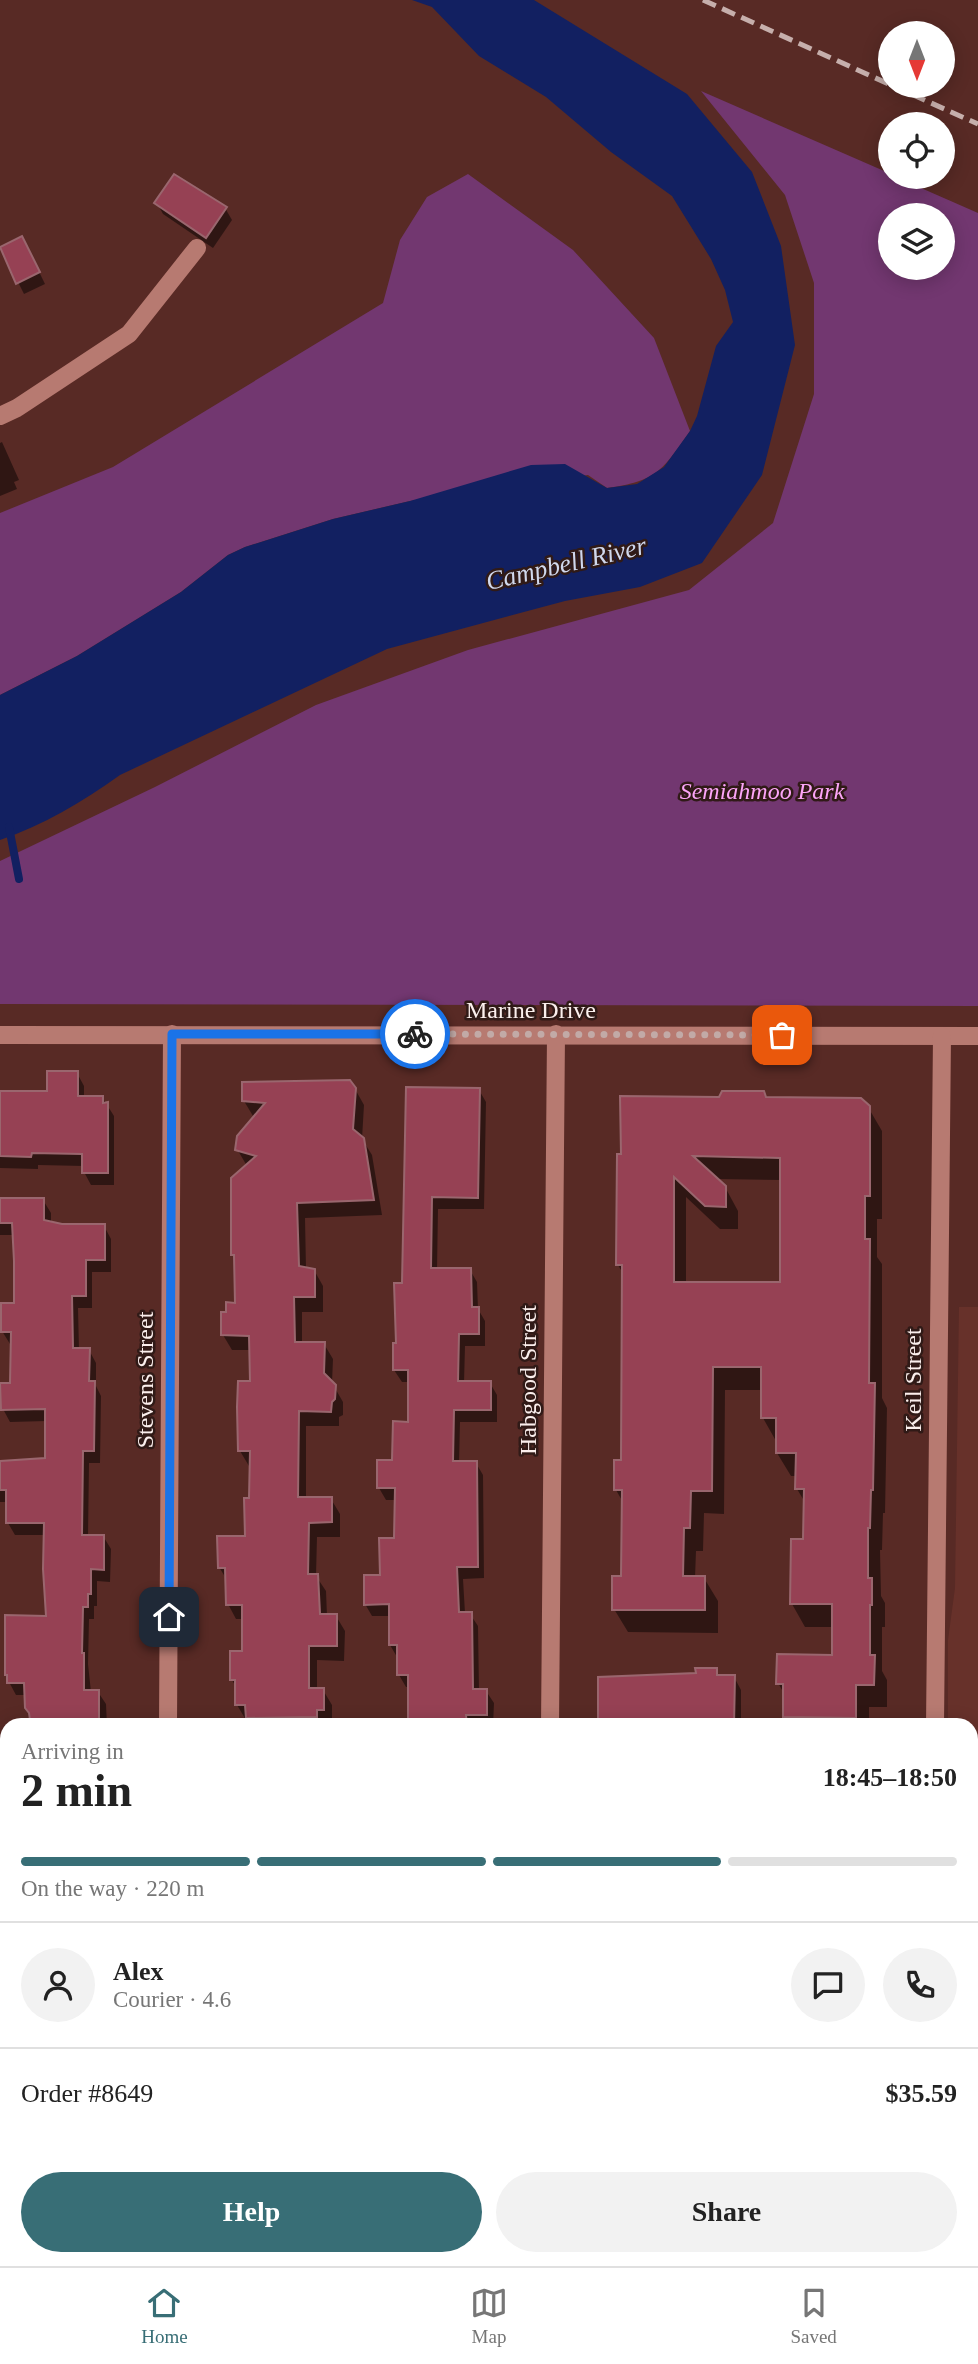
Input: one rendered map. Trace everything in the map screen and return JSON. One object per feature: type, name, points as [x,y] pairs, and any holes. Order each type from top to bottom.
[{"type":"street","points":[[0,416],[17,408],[129,334],[197,248]]},
{"type":"street","name":"Stevens Street","points":[[168,1718],[172,1034]]},
{"type":"street","name":"Habgood Street","points":[[550,1718],[556,1034]]},
{"type":"street","name":"Marine Drive","points":[[0,1035],[978,1036]]},
{"type":"street","name":"Keil Street","points":[[935,1718],[942,1036]]},
{"type":"shaded area","points":[[959,1307],[978,1307],[978,1718],[948,1718],[948,1640],[955,1588]]},
{"type":"green space","name":"Semiahmoo Park","points":[[701,91],[878,168],[878,189],[923,189],[978,213],[978,1006],[0,1004],[0,861],[155,787],[316,705],[468,650],[689,590],[773,523],[814,394],[814,283],[785,195]]},
{"type":"green space","points":[[468,174],[573,250],[654,338],[690,431],[665,465],[637,482],[607,488],[588,475],[410,501],[333,519],[245,547],[228,555],[181,592],[77,656],[0,695],[0,513],[113,467],[383,303],[400,240],[427,197]]},
{"type":"water","name":"Campbell River","points":[[412,0],[534,0],[687,94],[752,172],[781,246],[795,345],[762,475],[702,563],[640,587],[565,601],[387,649],[120,775],[62,812],[0,840],[0,695],[77,656],[181,592],[228,555],[333,519],[410,501],[531,465],[565,464],[607,488],[637,484],[664,467],[690,431],[697,416],[716,346],[733,322],[725,290],[711,259],[672,196],[611,152],[546,97],[479,56],[432,7]]},
{"type":"building","points":[[174,174],[227,207],[206,238],[154,203]]},
{"type":"building","points":[[22,236],[40,272],[16,284],[0,247]]},
{"type":"building","points":[[47,1071],[78,1071],[78,1096],[103,1096],[103,1103],[108,1102],[108,1173],[82,1173],[82,1154],[32,1153],[31,1157],[0,1156],[0,1091],[47,1091]]},
{"type":"building","points":[[350,1080],[356,1088],[353,1129],[364,1138],[374,1200],[297,1203],[299,1266],[315,1269],[315,1297],[294,1297],[295,1342],[325,1342],[324,1373],[336,1385],[331,1412],[299,1411],[298,1497],[332,1497],[332,1522],[309,1523],[308,1574],[318,1574],[320,1614],[337,1614],[337,1646],[309,1646],[309,1688],[324,1688],[324,1710],[317,1710],[317,1717],[246,1718],[245,1705],[235,1705],[235,1680],[230,1680],[230,1651],[242,1651],[242,1605],[226,1605],[225,1568],[218,1568],[217,1536],[245,1536],[244,1498],[249,1498],[250,1451],[238,1451],[237,1407],[238,1381],[250,1381],[249,1336],[221,1335],[221,1312],[226,1312],[226,1302],[235,1303],[234,1255],[231,1255],[231,1178],[256,1156],[235,1150],[237,1136],[265,1103],[242,1101],[242,1082]]},
{"type":"building","points":[[406,1087],[480,1088],[478,1198],[432,1197],[431,1268],[471,1268],[472,1307],[479,1307],[479,1334],[459,1334],[458,1381],[491,1381],[491,1410],[454,1410],[453,1461],[477,1461],[478,1567],[457,1567],[459,1612],[472,1612],[473,1689],[487,1689],[487,1715],[466,1715],[466,1718],[408,1718],[408,1675],[397,1675],[397,1645],[389,1645],[389,1604],[364,1605],[364,1575],[380,1575],[379,1538],[394,1538],[395,1488],[377,1488],[377,1460],[392,1460],[393,1421],[408,1422],[408,1370],[393,1370],[393,1343],[396,1343],[394,1283],[402,1283]]},
{"type":"building","points":[[722,1091],[764,1091],[766,1097],[861,1098],[870,1106],[870,1196],[865,1196],[865,1239],[870,1239],[869,1383],[875,1383],[868,1578],[872,1578],[870,1655],[875,1655],[874,1685],[856,1685],[856,1718],[783,1717],[783,1684],[776,1684],[777,1654],[832,1655],[832,1604],[790,1604],[791,1539],[803,1539],[804,1489],[795,1489],[796,1453],[776,1453],[776,1418],[761,1418],[761,1367],[713,1367],[712,1491],[691,1491],[690,1528],[684,1528],[683,1576],[705,1576],[705,1610],[612,1610],[612,1576],[621,1576],[622,1490],[614,1490],[614,1460],[621,1460],[622,1265],[616,1265],[617,1154],[621,1154],[620,1096],[719,1097]],"holes":[[[693,1156],[780,1158],[780,1282],[674,1282],[674,1177],[705,1206],[726,1207],[726,1186]]]},
{"type":"building","points":[[0,1198],[44,1198],[44,1220],[62,1224],[105,1224],[105,1260],[86,1260],[86,1296],[72,1296],[73,1348],[90,1348],[89,1381],[95,1381],[94,1451],[83,1451],[82,1535],[104,1535],[104,1570],[91,1569],[91,1594],[88,1594],[88,1607],[83,1607],[82,1653],[84,1690],[99,1690],[99,1718],[30,1718],[25,1708],[24,1683],[7,1683],[5,1675],[5,1615],[46,1616],[44,1523],[6,1523],[6,1490],[0,1490],[0,1461],[45,1458],[45,1409],[1,1410],[0,1383],[10,1383],[11,1332],[1,1332],[1,1303],[14,1303],[14,1261],[12,1223],[0,1223]]},
{"type":"building","points":[[695,1668],[717,1668],[717,1675],[735,1675],[734,1718],[598,1718],[598,1677],[696,1673]]},
{"type":"waterway","points":[[9,827],[19,879]]},
{"type":"railway","points":[[703,0],[878,79]]},
{"type":"railway","points":[[920,98],[978,124]]},
{"type":"way so far","points":[[415,1034],[782,1035]]},
{"type":"route","points":[[169,1617],[172,1034],[415,1034]]}]
